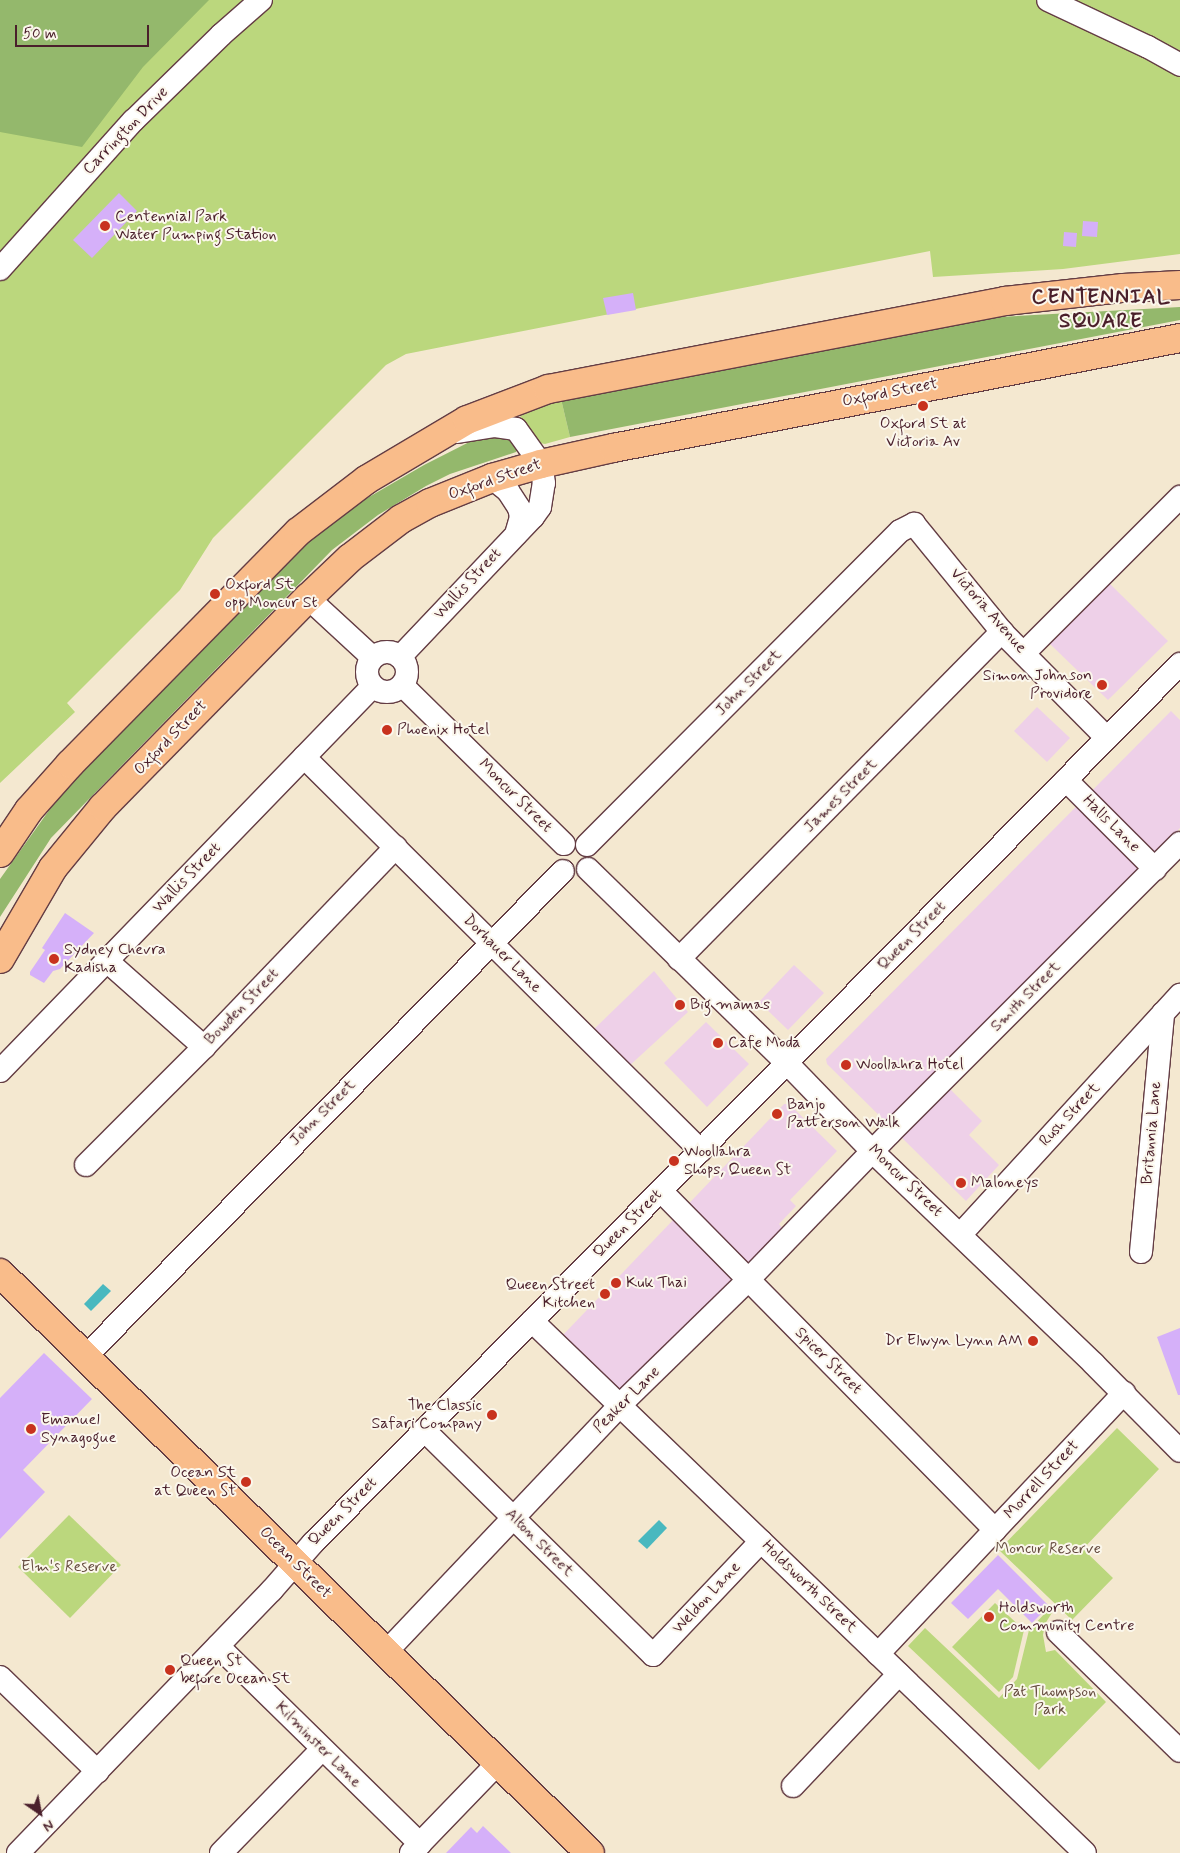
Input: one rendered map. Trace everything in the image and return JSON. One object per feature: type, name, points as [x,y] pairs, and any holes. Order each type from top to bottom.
[{"type":"main road","points":[[1123,288],[1180,275]]},
{"type":"main road","points":[[0,854],[28,810],[70,764],[298,532],[366,480],[439,436],[494,408],[548,389],[1005,301],[1123,288],[1180,285]]},
{"type":"main road","name":"Oxford Street","points":[[0,958],[53,868],[78,836],[308,598],[350,558],[401,519],[430,503],[492,478],[541,464],[875,396],[1180,338]]},
{"type":"main road","name":"Ocean Street","points":[[0,1273],[590,1853]]},
{"type":"street","name":"Carrington Drive","points":[[0,269],[133,121],[221,35],[261,0]]},
{"type":"street","points":[[1048,0],[1148,47],[1180,65]]},
{"type":"street","points":[[439,436],[486,427],[509,426],[516,429],[541,464]]},
{"type":"street","name":"Wallis Street","points":[[400,657],[534,517],[540,507],[544,483],[541,464]]},
{"type":"street","name":"Wallis Street","points":[[492,478],[508,491],[519,508],[521,517],[516,534]]},
{"type":"street","points":[[1024,653],[1180,497]]},
{"type":"street","name":"Victoria Avenue","points":[[914,524],[1002,632],[1107,738]]},
{"type":"street","name":"John Street","points":[[586,846],[900,531],[914,524]]},
{"type":"street","points":[[308,598],[373,658]]},
{"type":"street","name":"James Street","points":[[678,959],[1002,632]]},
{"type":"street","points":[[390,652],[400,657],[407,674],[402,685],[391,691],[384,691],[373,686],[368,675],[368,669],[373,658],[378,654],[390,652]]},
{"type":"street","name":"Queen Street","points":[[18,1853],[272,1590],[294,1562],[1180,664]]},
{"type":"street","name":"Moncur Street","points":[[402,685],[564,844]]},
{"type":"street","name":"Wallis Street","points":[[2,1066],[373,686]]},
{"type":"street","name":"Dorhauer Lane","points":[[304,757],[701,1150]]},
{"type":"street","name":"Halls Lane","points":[[1066,780],[1155,869]]},
{"type":"street","points":[[576,841],[586,846],[592,856],[588,869],[576,875],[563,871],[557,860],[560,849],[564,844],[576,841]]},
{"type":"street","name":"Smith Street","points":[[872,1151],[1180,843]]},
{"type":"street","name":"Bowden Street","points":[[86,1165],[204,1047],[396,848]]},
{"type":"street","name":"Moncur Street","points":[[588,869],[678,959],[787,1063],[872,1151],[1124,1394],[1180,1451]]},
{"type":"street","name":"John Street","points":[[86,1356],[490,943],[563,871]]},
{"type":"street","points":[[107,960],[204,1047]]},
{"type":"street","name":"Rush Street","points":[[960,1235],[1180,994]]},
{"type":"street","name":"Britannia Lane","points":[[1141,1252],[1163,1013]]},
{"type":"street","name":"Peaker Lane","points":[[386,1652],[514,1519],[620,1404],[748,1280],[872,1151]]},
{"type":"street","name":"Spicer Street","points":[[661,1191],[995,1530]]},
{"type":"street","name":"Holdsworth Street","points":[[532,1321],[1085,1853]]},
{"type":"street","name":"Morrell Street","points":[[878,1654],[1124,1394]]},
{"type":"street","name":"Alton Street","points":[[424,1430],[653,1655]]},
{"type":"street","name":"Weldon Lane","points":[[653,1655],[761,1541]]},
{"type":"street","points":[[1058,1632],[1180,1751]]},
{"type":"street","name":"Kilminster Lane","points":[[218,1646],[322,1750],[415,1848]]},
{"type":"street","points":[[793,1786],[899,1674]]},
{"type":"street","points":[[0,1677],[98,1772]]},
{"type":"street","points":[[221,1853],[322,1750]]},
{"type":"street","points":[[415,1848],[498,1763]]},
{"type":"shaded area","points":[[1109,583],[1168,641],[1108,700],[1050,644]]},
{"type":"shaded area","points":[[1037,707],[1070,738],[1047,762],[1014,731]]},
{"type":"shaded area","points":[[1171,711],[1180,720],[1180,828],[936,1075],[982,1121],[969,1135],[999,1165],[966,1201],[827,1064],[826,1059]]},
{"type":"shaded area","points":[[794,965],[824,993],[788,1030],[759,1002]]},
{"type":"shaded area","points":[[654,971],[688,1012],[628,1067],[592,1031]]},
{"type":"shaded area","points":[[706,1022],[749,1064],[707,1107],[664,1063]]},
{"type":"shaded area","points":[[784,1104],[789,1104],[837,1151],[790,1200],[796,1206],[779,1224],[784,1230],[625,1394],[563,1335]]},
{"type":"green space","points":[[0,0],[1180,0],[1180,254],[1063,269],[933,277],[930,251],[406,354],[386,365],[213,538],[180,590],[67,703],[75,712],[0,783]]},
{"type":"green space","points":[[0,0],[209,0],[143,67],[82,147],[0,132]]},
{"type":"green space","points":[[1180,307],[1180,320],[570,437],[561,399],[962,319]]},
{"type":"green space","points":[[561,399],[570,437],[545,444],[540,443],[520,416]]},
{"type":"green space","points":[[503,431],[520,446],[516,452],[450,474],[426,486],[378,515],[332,550],[51,838],[0,917],[0,879],[70,781],[315,533],[333,518],[424,465],[489,432]]},
{"type":"green space","name":"Moncur Reserve","points":[[1117,1428],[1159,1469],[1083,1549],[1113,1578],[1072,1620],[999,1550]]},
{"type":"green space","name":"Elm's Reserve","points":[[69,1515],[121,1565],[70,1618],[18,1567]]},
{"type":"green space","points":[[995,1603],[1024,1630],[1013,1677],[999,1692],[952,1647]]},
{"type":"green space","name":"Pat Thompson Park","points":[[1052,1606],[1053,1611],[1045,1624],[1043,1635],[1046,1652],[1055,1650],[1106,1702],[1039,1770],[908,1646],[925,1628],[999,1698],[1017,1679],[1029,1630]]},
{"type":"water","points":[[103,1284],[111,1291],[91,1311],[84,1304]]},
{"type":"water","points":[[659,1520],[667,1528],[647,1549],[638,1541]]},
{"type":"building","name":"Centennial Park Water Pumping Station","points":[[119,193],[137,211],[92,258],[73,240]]},
{"type":"building","points":[[1083,221],[1098,222],[1097,237],[1082,236]]},
{"type":"building","points":[[1064,232],[1077,233],[1076,247],[1063,246]]},
{"type":"building","points":[[633,293],[636,310],[607,315],[603,298]]},
{"type":"building","name":"Sydney Chevra Kadisha","points":[[65,913],[94,933],[60,969],[53,971],[44,983],[30,975],[30,972],[45,950],[42,948]]},
{"type":"building","points":[[1180,1328],[1180,1395],[1178,1395],[1157,1337]]},
{"type":"building","name":"Emanuel Synagogue","points":[[44,1353],[92,1399],[23,1470],[45,1492],[0,1539],[0,1398]]},
{"type":"building","points":[[998,1555],[1049,1606],[1032,1623],[998,1589],[968,1619],[951,1603]]},
{"type":"building","points":[[483,1826],[511,1853],[446,1853],[471,1827],[477,1833]]},
{"type":"place","name":"Centennial Park Water Pumping Station","points":[[105,226]]},
{"type":"place","name":"Oxford St at Victoria Av","points":[[923,406]]},
{"type":"place","name":"Oxford St opp Moncur St","points":[[215,594]]},
{"type":"place","name":"Simon Johnson Providore","points":[[1102,685]]},
{"type":"place","name":"Phoenix Hotel","points":[[387,730]]},
{"type":"place","name":"Sydney Chevra Kadisha","points":[[54,959]]},
{"type":"place","name":"Big mamas","points":[[680,1005]]},
{"type":"place","name":"Cafe Moda","points":[[718,1043]]},
{"type":"place","name":"Woollahra Hotel","points":[[846,1065]]},
{"type":"place","name":"Banjo Patterson Walk","points":[[777,1114]]},
{"type":"place","name":"Woollahra Shops, Queen St","points":[[674,1161]]},
{"type":"place","name":"Maloneys","points":[[961,1183]]},
{"type":"place","name":"Kuk Thai","points":[[616,1283]]},
{"type":"place","name":"Queen Street Kitchen","points":[[605,1294]]},
{"type":"place","name":"Dr Elwyn Lynn AM","points":[[1033,1341]]},
{"type":"place","name":"The Classic Safari Company","points":[[492,1415]]},
{"type":"place","name":"Emanuel Synagogue","points":[[31,1429]]},
{"type":"place","name":"Ocean St at Queen St","points":[[246,1482]]},
{"type":"place","name":"Holdsworth Community Centre","points":[[989,1617]]},
{"type":"place","name":"Queen St before Ocean St","points":[[170,1670]]},
{"type":"district","name":"CENTENNIAL SQUARE","points":[[1101,309]]}]
